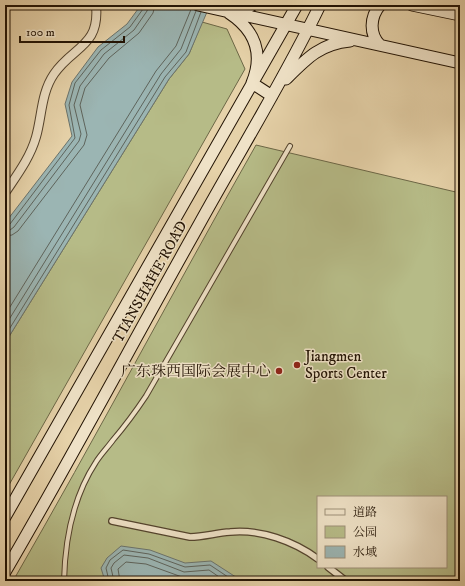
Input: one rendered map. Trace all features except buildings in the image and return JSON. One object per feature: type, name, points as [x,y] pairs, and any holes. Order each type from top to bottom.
[{"type":"main road","points":[[198,5],[234,13],[243,11],[252,5]]},
{"type":"main road","name":"TIANSHAHE ROAD","points":[[5,517],[297,5]]},
{"type":"main road","name":"TIANSHAHE ROAD","points":[[5,572],[48,498],[196,229],[274,93],[320,5]]},
{"type":"main road","points":[[380,5],[374,13],[372,24],[374,36],[380,45]]},
{"type":"main road","points":[[412,5],[460,16]]},
{"type":"main road","points":[[225,11],[460,63]]},
{"type":"main road","points":[[225,11],[244,25],[256,46],[257,65],[252,83],[274,93],[303,61],[320,49],[339,42],[360,40]]},
{"type":"street","points":[[5,193],[24,164],[32,147],[38,129],[43,101],[49,82],[61,66],[85,45],[92,36],[97,19],[96,5]]},
{"type":"street","points":[[112,521],[190,537],[230,531],[259,534],[287,541],[317,558]]},
{"type":"street","points":[[329,568],[344,580]]},
{"type":"lane","points":[[64,581],[69,527],[85,482],[96,462],[146,396],[290,146]]},
{"type":"green space","points":[[202,22],[227,29],[245,69],[5,492],[5,343],[169,79],[189,54]]},
{"type":"green space","name":"Jiangmen Sports Center","points":[[256,145],[460,193],[460,581],[13,581]]},
{"type":"water","points":[[141,5],[210,5],[189,54],[169,79],[5,343],[5,223],[72,136],[65,104],[72,82],[98,47],[127,24]]},
{"type":"water","points":[[121,546],[150,550],[185,563],[211,561],[242,581],[105,581],[101,568],[107,558]]},
{"type":"place","name":"Jiangmen Sports Center","points":[[297,365]]},
{"type":"place","name":"广东珠西国际会展中心","points":[[279,371]]}]
